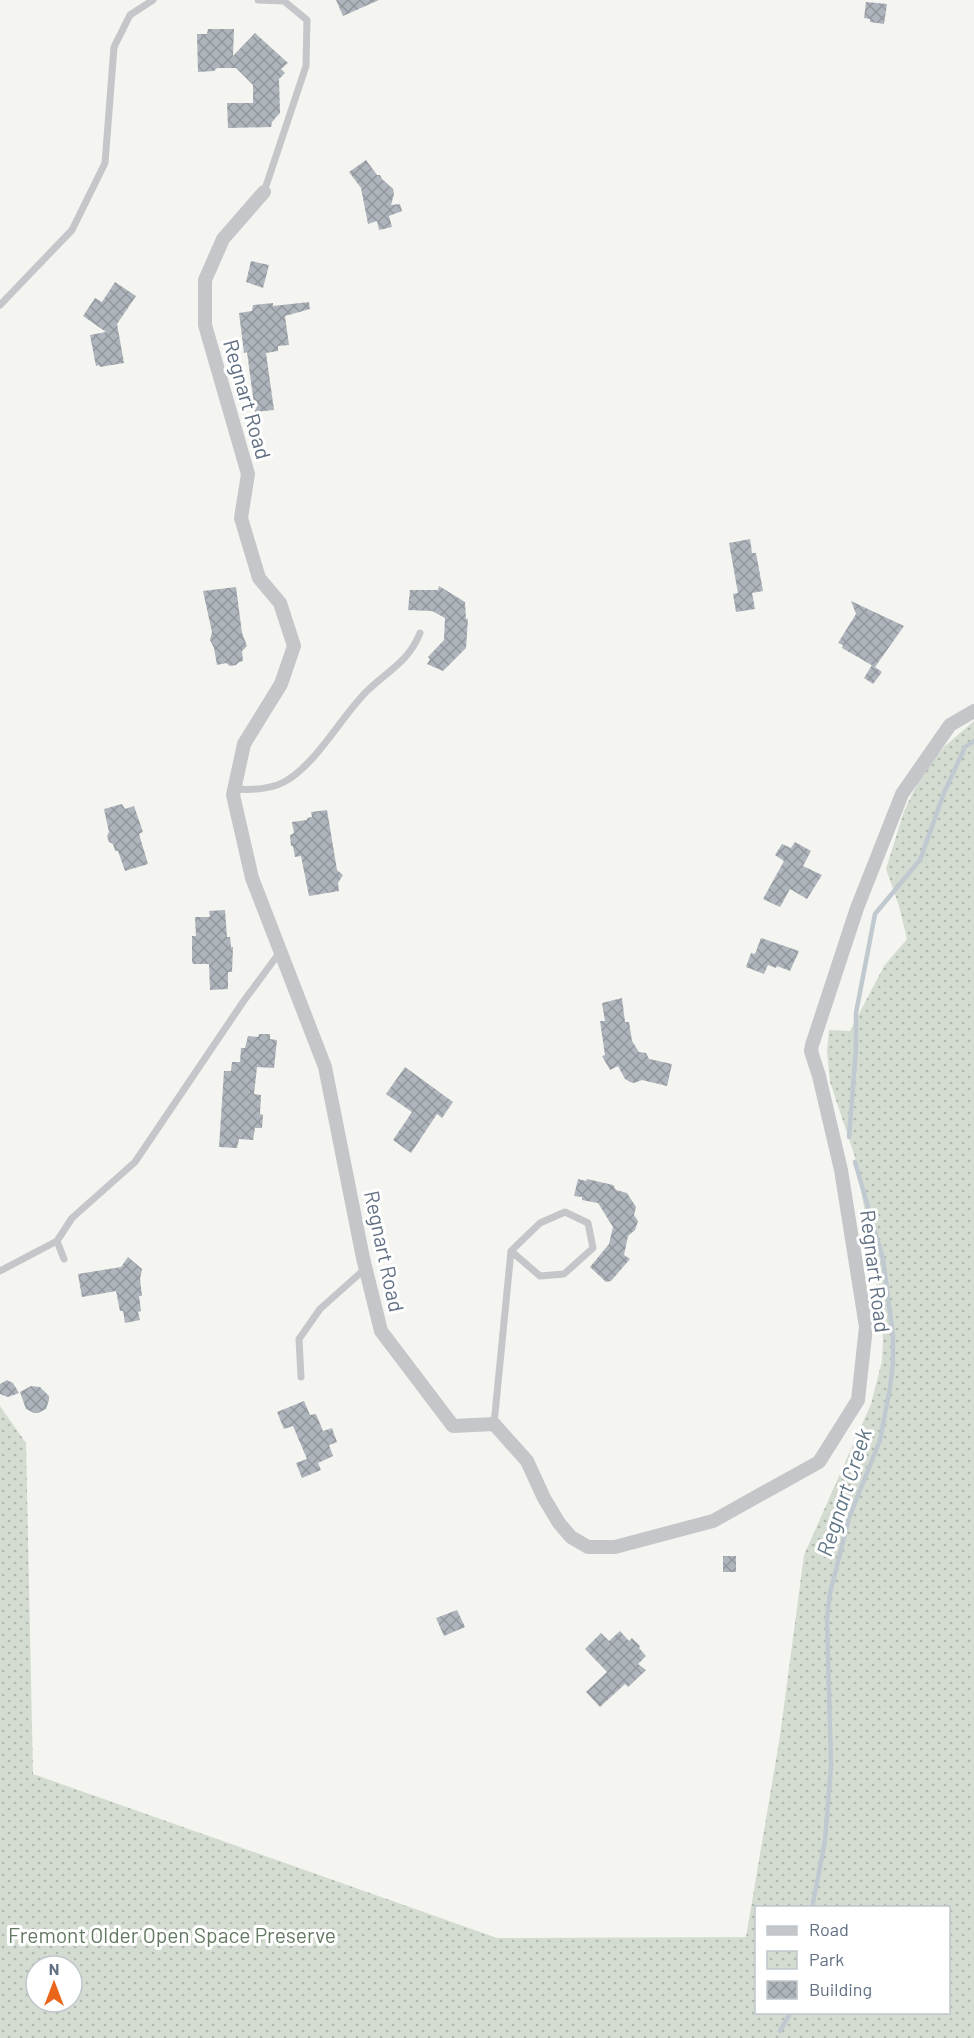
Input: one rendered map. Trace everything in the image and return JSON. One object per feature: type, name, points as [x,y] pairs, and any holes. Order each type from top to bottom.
[{"type":"street","name":"Regnart Road","points":[[264,192],[223,239],[206,280],[205,325],[248,474],[242,518],[259,578],[280,603],[294,646],[281,684],[244,744],[233,795],[252,878],[325,1067],[381,1331],[453,1426],[494,1424],[527,1461],[544,1498],[559,1523],[571,1537],[588,1547],[615,1547],[713,1521],[819,1462],[858,1400],[866,1327],[841,1170],[819,1076],[811,1052],[812,1045],[857,908],[902,794],[950,725],[974,711]]},
{"type":"lane","points":[[0,305],[72,230],[105,163],[114,47],[130,15],[153,0]]},
{"type":"lane","points":[[258,0],[284,1],[307,20],[306,66],[264,192]]},
{"type":"lane","points":[[235,789],[248,790],[283,783],[303,769],[368,690],[395,668],[414,648],[420,633]]},
{"type":"lane","points":[[0,1271],[57,1241],[72,1218],[135,1162],[243,1002],[280,952]]},
{"type":"lane","points":[[494,1424],[511,1251],[540,1223],[565,1212],[588,1223],[593,1248],[564,1274],[540,1276],[511,1251]]},
{"type":"lane","points":[[57,1241],[64,1259]]},
{"type":"lane","points":[[301,1377],[299,1339],[320,1309],[366,1268]]},
{"type":"green space","name":"Fremont Older Open Space Preserve","points":[[974,721],[974,2038],[0,2038],[0,1406],[26,1443],[33,1774],[497,1938],[746,1937],[780,1736],[804,1555],[871,1404],[882,1361],[881,1314],[865,1212],[855,1157],[830,1082],[827,1051],[829,1030],[850,1031],[884,966],[907,939],[899,906],[886,869],[904,811],[922,774],[945,746]]},
{"type":"building","points":[[336,0],[379,0],[343,16]]},
{"type":"building","points":[[866,2],[887,4],[884,24],[870,22],[870,19],[864,18]]},
{"type":"building","points":[[208,29],[234,29],[233,56],[255,33],[288,63],[281,69],[285,73],[279,79],[280,113],[272,122],[271,127],[228,128],[227,103],[253,103],[253,85],[236,68],[217,68],[214,71],[198,72],[197,34],[207,34]]},
{"type":"building","points":[[366,160],[377,175],[380,175],[393,189],[391,205],[400,204],[402,211],[389,216],[392,227],[379,230],[377,221],[368,224],[361,188],[349,172]]},
{"type":"building","points":[[251,261],[269,265],[263,288],[246,282]]},
{"type":"building","points":[[115,282],[136,296],[117,324],[124,363],[100,367],[96,366],[90,335],[106,332],[83,316],[95,298],[102,302]]},
{"type":"building","points":[[309,302],[310,309],[285,316],[289,345],[278,346],[278,351],[266,353],[274,410],[255,412],[239,313],[252,311],[253,305],[273,303],[273,306]]},
{"type":"building","points":[[750,539],[752,553],[756,553],[763,591],[752,593],[755,609],[736,612],[733,594],[738,593],[729,543]]},
{"type":"building","points":[[439,586],[465,602],[466,619],[468,619],[466,648],[443,671],[427,664],[430,659],[428,657],[444,640],[445,618],[432,611],[408,610],[410,590],[438,590]]},
{"type":"building","points":[[236,587],[242,633],[247,646],[242,651],[243,661],[230,666],[226,663],[217,665],[210,640],[212,632],[203,591]]},
{"type":"building","points":[[851,601],[904,626],[875,667],[842,648],[843,645],[838,643],[856,614]]},
{"type":"building","points":[[872,665],[882,672],[873,684],[864,678]]},
{"type":"building","points":[[122,804],[125,809],[134,806],[143,832],[139,834],[148,864],[125,871],[118,851],[115,851],[113,844],[109,842],[104,809]]},
{"type":"building","points":[[327,810],[337,870],[343,875],[338,883],[339,891],[309,896],[301,856],[295,857],[293,846],[291,846],[290,835],[294,833],[292,822],[307,820],[312,817],[311,812]]},
{"type":"building","points":[[795,842],[811,851],[803,866],[822,875],[807,899],[790,889],[780,907],[763,899],[784,861],[775,855],[782,844],[791,848]]},
{"type":"building","points":[[225,910],[227,937],[230,937],[231,947],[233,947],[232,972],[228,972],[228,989],[210,990],[209,964],[193,964],[192,961],[192,936],[196,936],[195,917],[210,917],[209,911]]},
{"type":"building","points":[[761,938],[799,951],[790,971],[768,965],[764,974],[746,967],[751,953],[755,954]]},
{"type":"building","points":[[622,998],[625,1022],[629,1022],[632,1041],[639,1052],[646,1053],[649,1059],[672,1064],[667,1086],[642,1080],[630,1082],[625,1079],[618,1066],[610,1070],[602,1056],[605,1055],[600,1021],[605,1021],[602,1003]]},
{"type":"building","points":[[259,1034],[270,1034],[270,1039],[277,1040],[274,1068],[257,1067],[254,1094],[261,1095],[262,1128],[255,1128],[253,1140],[239,1139],[237,1148],[219,1147],[224,1071],[231,1071],[232,1062],[240,1062],[241,1048],[245,1048],[248,1036],[258,1037]]},
{"type":"building","points":[[405,1067],[453,1102],[442,1118],[437,1114],[411,1153],[393,1140],[412,1112],[386,1094]]},
{"type":"building","points":[[578,1179],[613,1185],[616,1190],[627,1193],[636,1207],[634,1215],[638,1221],[635,1230],[628,1236],[624,1255],[630,1259],[611,1281],[606,1282],[590,1267],[609,1244],[613,1227],[598,1203],[574,1196]]},
{"type":"building","points":[[128,1257],[142,1269],[140,1279],[142,1296],[139,1296],[140,1320],[125,1323],[116,1291],[82,1297],[78,1274],[121,1267]]},
{"type":"building","points":[[7,1380],[13,1383],[19,1393],[8,1397],[0,1394],[0,1384]]},
{"type":"building","points":[[31,1386],[40,1387],[49,1396],[46,1409],[38,1413],[26,1409],[20,1392]]},
{"type":"building","points":[[304,1401],[310,1415],[316,1414],[323,1431],[332,1428],[337,1442],[329,1445],[333,1456],[318,1463],[321,1470],[302,1478],[296,1463],[307,1459],[293,1426],[284,1429],[277,1412]]},
{"type":"building","points":[[723,1556],[736,1556],[736,1572],[723,1572]]},
{"type":"building","points":[[457,1610],[465,1627],[444,1636],[436,1618]]},
{"type":"building","points":[[620,1631],[629,1641],[632,1638],[640,1646],[639,1648],[646,1656],[638,1664],[646,1670],[628,1687],[625,1684],[600,1707],[586,1692],[607,1672],[585,1649],[601,1633],[609,1641]]},
{"type":"waterway","name":"Regnart Creek","points":[[849,1137],[856,1048],[856,1013],[875,914],[920,860],[944,793],[965,747],[974,741]]},
{"type":"waterway","name":"Regnart Creek","points":[[812,1906],[825,1841],[831,1765],[827,1619],[830,1593],[849,1518],[880,1440],[893,1363],[893,1336],[883,1259],[855,1162]]},
{"type":"waterway","name":"Regnart Creek","points":[[780,2031],[790,2014]]}]
